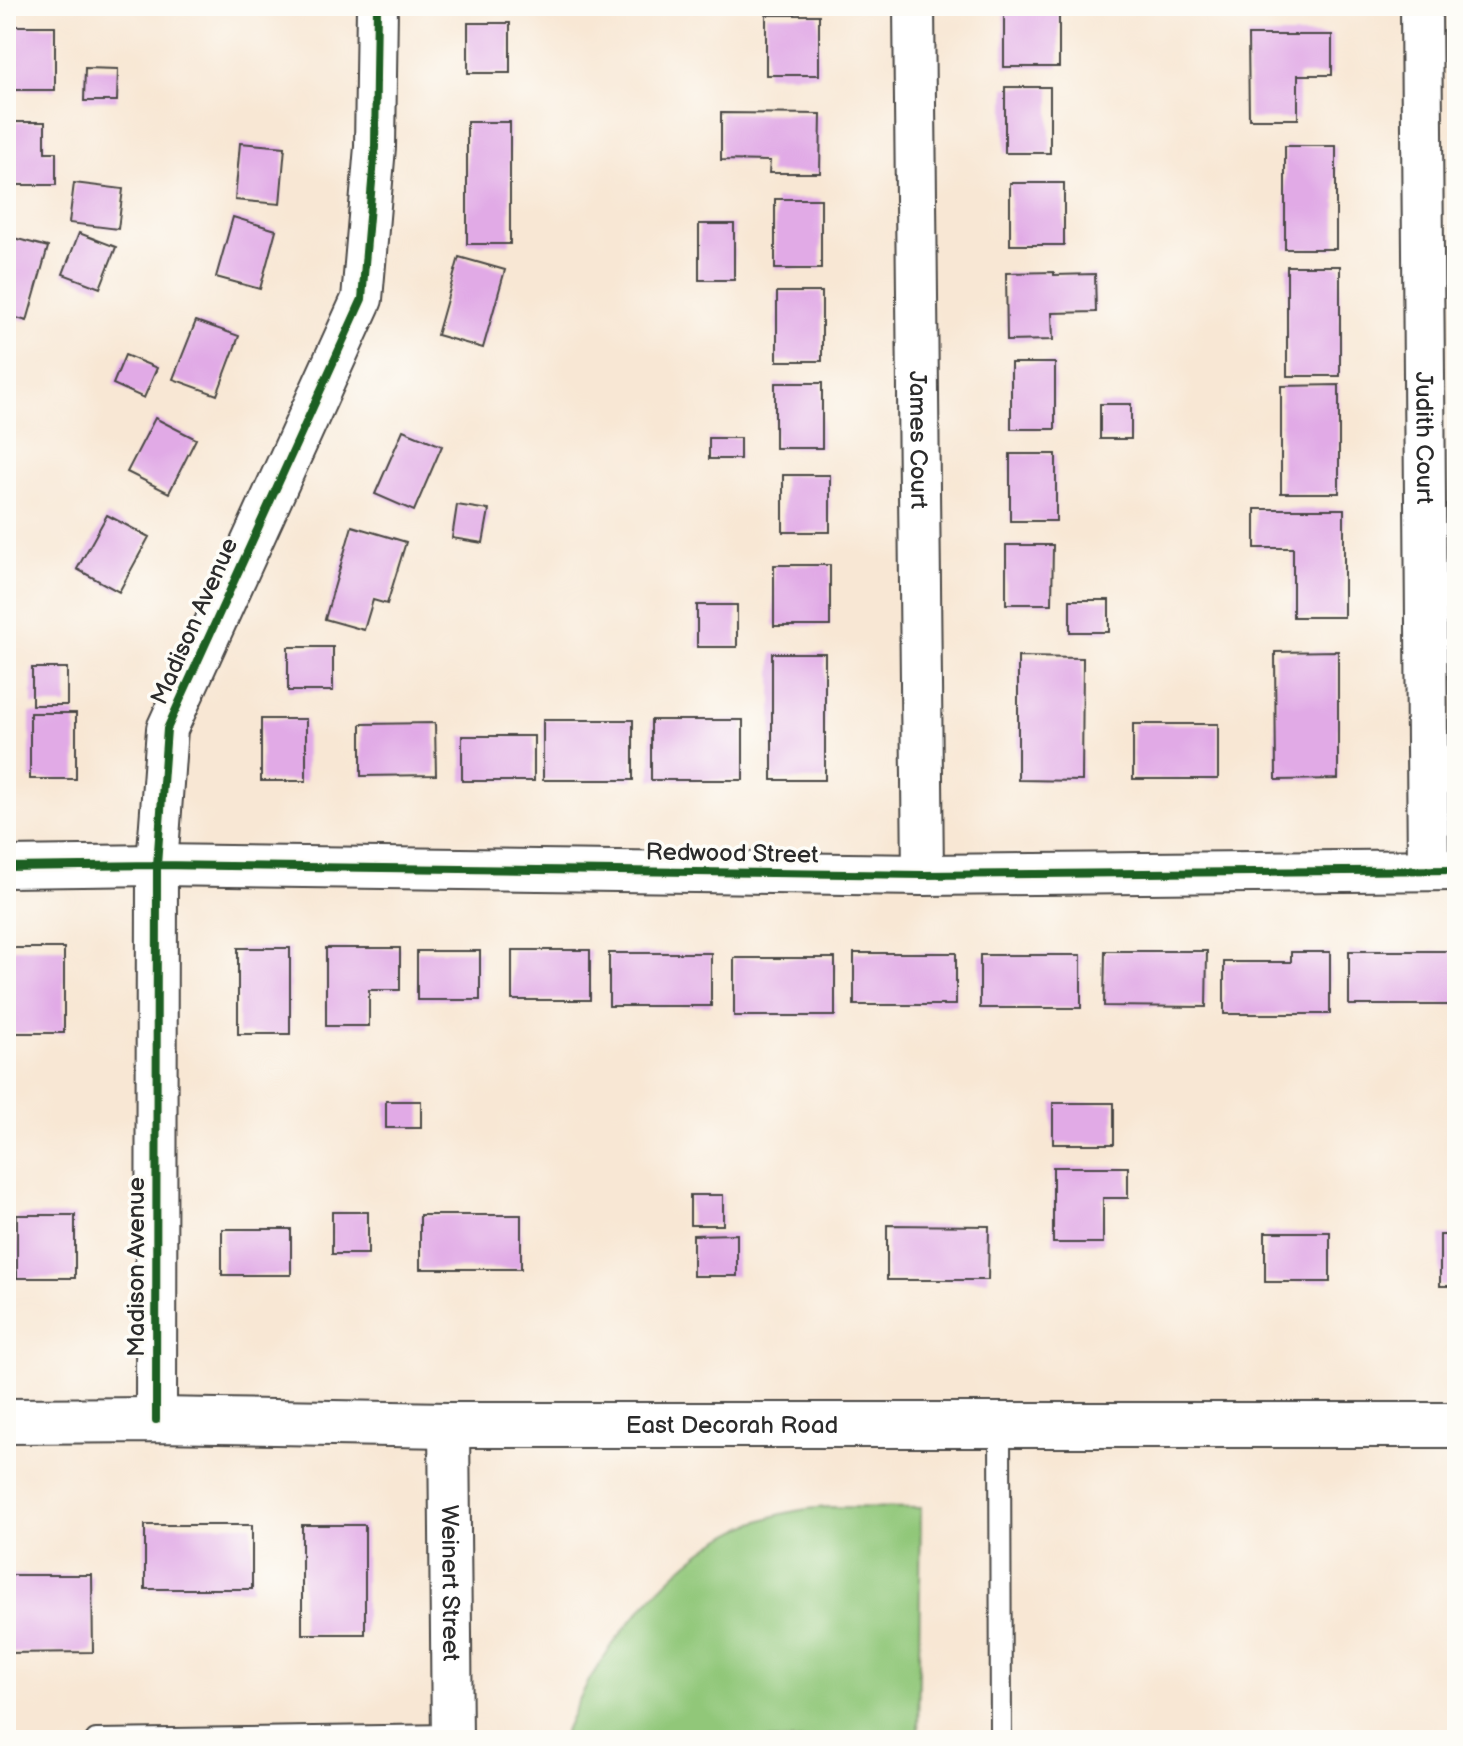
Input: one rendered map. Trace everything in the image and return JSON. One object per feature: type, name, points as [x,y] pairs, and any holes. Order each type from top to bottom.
[{"type":"street","name":"Madison Avenue","points":[[156,1420],[157,865],[167,729],[362,299],[375,147],[377,6]]},
{"type":"street","name":"James Court","points":[[914,6],[923,875]]},
{"type":"street","name":"Judith Court","points":[[1421,6],[1443,870]]},
{"type":"street","name":"Redwood Street","points":[[6,867],[157,865],[923,875],[1443,870]]},
{"type":"street","name":"East Decorah Road","points":[[6,1421],[449,1425],[1457,1425]]},
{"type":"street","name":"Weinert Street","points":[[449,1425],[452,1737]]},
{"type":"lane","points":[[1000,1425],[1001,1740]]},
{"type":"lane","points":[[96,1740],[452,1737]]},
{"type":"green space","points":[[829,1507],[921,1508],[918,1740],[561,1740],[586,1686],[616,1640],[649,1600],[686,1564],[724,1537],[749,1525],[801,1510]]},
{"type":"building","points":[[1004,6],[1059,6],[1059,67],[1004,67]]},
{"type":"building","points":[[766,15],[819,15],[819,75],[766,75]]},
{"type":"building","points":[[468,23],[510,23],[510,73],[468,73]]},
{"type":"building","points":[[6,26],[55,26],[55,90],[6,90]]},
{"type":"building","points":[[1248,35],[1332,35],[1332,75],[1298,75],[1298,119],[1249,119]]},
{"type":"building","points":[[85,68],[118,69],[117,101],[84,101]]},
{"type":"building","points":[[1005,87],[1050,87],[1050,153],[1005,153]]},
{"type":"building","points":[[721,113],[821,114],[820,173],[769,173],[770,161],[721,160]]},
{"type":"building","points":[[6,122],[45,122],[45,152],[56,152],[56,185],[6,185]]},
{"type":"building","points":[[467,122],[510,122],[510,244],[467,244]]},
{"type":"building","points":[[240,143],[285,147],[280,204],[235,200]]},
{"type":"building","points":[[1285,146],[1336,146],[1336,249],[1285,249]]},
{"type":"building","points":[[74,183],[123,189],[118,229],[69,223]]},
{"type":"building","points":[[1010,183],[1064,183],[1064,245],[1010,245]]},
{"type":"building","points":[[775,199],[821,199],[821,269],[775,269]]},
{"type":"building","points":[[233,217],[276,230],[260,289],[216,277]]},
{"type":"building","points":[[699,224],[734,224],[734,280],[699,280]]},
{"type":"building","points":[[79,233],[116,247],[100,288],[63,274]]},
{"type":"building","points":[[6,236],[48,247],[27,321],[6,315]]},
{"type":"building","points":[[459,257],[505,270],[483,348],[437,335]]},
{"type":"building","points":[[1287,266],[1340,266],[1340,376],[1287,376]]},
{"type":"building","points":[[1054,272],[1054,275],[1095,274],[1096,312],[1052,313],[1053,340],[1007,341],[1006,273]]},
{"type":"building","points":[[777,292],[822,292],[822,361],[777,361]]},
{"type":"building","points":[[196,321],[239,336],[217,395],[173,379]]},
{"type":"building","points":[[125,355],[157,368],[144,398],[113,384]]},
{"type":"building","points":[[1011,363],[1055,363],[1055,429],[1011,429]]},
{"type":"building","points":[[775,383],[822,383],[822,448],[775,448]]},
{"type":"building","points":[[1339,385],[1339,493],[1281,493],[1281,386]]},
{"type":"building","points":[[1100,404],[1131,404],[1131,439],[1100,439]]},
{"type":"building","points":[[155,418],[196,439],[169,493],[127,472]]},
{"type":"building","points":[[403,430],[442,446],[414,511],[375,494]]},
{"type":"building","points":[[709,438],[740,438],[740,459],[709,459]]},
{"type":"building","points":[[1010,454],[1056,454],[1056,521],[1010,521]]},
{"type":"building","points":[[783,475],[830,475],[830,532],[783,532]]},
{"type":"building","points":[[457,505],[489,510],[483,543],[452,538]]},
{"type":"building","points":[[1255,509],[1344,509],[1344,617],[1293,617],[1293,548],[1255,548]]},
{"type":"building","points":[[107,515],[149,537],[119,592],[77,569]]},
{"type":"building","points":[[352,526],[406,542],[387,604],[373,600],[364,630],[325,619]]},
{"type":"building","points":[[1006,545],[1053,545],[1052,604],[1006,604]]},
{"type":"building","points":[[774,565],[830,565],[830,626],[774,626]]},
{"type":"building","points":[[1070,600],[1109,600],[1109,632],[1070,632]]},
{"type":"building","points":[[697,605],[737,605],[737,647],[697,647]]},
{"type":"building","points":[[288,647],[333,647],[333,691],[288,691]]},
{"type":"building","points":[[1338,651],[1338,779],[1276,780],[1275,652]]},
{"type":"building","points":[[772,653],[825,653],[825,780],[772,780]]},
{"type":"building","points":[[1018,657],[1083,658],[1082,781],[1018,780]]},
{"type":"building","points":[[32,668],[67,668],[67,705],[32,705]]},
{"type":"building","points":[[30,713],[76,713],[76,779],[30,779]]},
{"type":"building","points":[[261,719],[306,719],[306,781],[261,781]]},
{"type":"building","points":[[543,720],[633,720],[633,780],[543,780]]},
{"type":"building","points":[[651,720],[743,720],[743,780],[651,780]]},
{"type":"building","points":[[435,723],[436,775],[361,776],[361,724]]},
{"type":"building","points":[[1133,724],[1218,724],[1218,779],[1133,779]]},
{"type":"building","points":[[462,736],[534,736],[534,781],[462,781]]},
{"type":"building","points":[[13,948],[64,948],[64,1033],[13,1033]]},
{"type":"building","points":[[238,948],[290,948],[290,1034],[238,1034]]},
{"type":"building","points":[[326,948],[400,948],[400,990],[369,990],[369,1026],[326,1026]]},
{"type":"building","points":[[512,950],[590,950],[590,1000],[512,1000]]},
{"type":"building","points":[[417,951],[480,951],[480,1000],[417,1000]]},
{"type":"building","points":[[1105,951],[1207,951],[1206,1007],[1104,1006]]},
{"type":"building","points":[[1349,951],[1456,951],[1456,1005],[1349,1005]]},
{"type":"building","points":[[1291,952],[1330,952],[1330,1014],[1224,1014],[1224,962],[1291,962]]},
{"type":"building","points":[[609,953],[711,953],[711,1006],[609,1006]]},
{"type":"building","points":[[854,953],[956,953],[956,1005],[854,1005]]},
{"type":"building","points":[[980,955],[1081,955],[1081,1008],[980,1008]]},
{"type":"building","points":[[734,958],[835,958],[835,1016],[734,1016]]},
{"type":"building","points":[[386,1101],[421,1101],[421,1128],[386,1128]]},
{"type":"building","points":[[1053,1103],[1114,1103],[1114,1144],[1053,1144]]},
{"type":"building","points":[[1053,1167],[1128,1167],[1128,1198],[1103,1198],[1103,1243],[1053,1243]]},
{"type":"building","points":[[690,1195],[723,1195],[723,1225],[690,1225]]},
{"type":"building","points":[[332,1212],[368,1212],[368,1254],[332,1254]]},
{"type":"building","points":[[17,1215],[75,1215],[75,1278],[17,1278]]},
{"type":"building","points":[[420,1215],[521,1215],[521,1269],[420,1269]]},
{"type":"building","points":[[887,1225],[989,1226],[988,1280],[887,1280]]},
{"type":"building","points":[[222,1229],[291,1229],[291,1275],[222,1275]]},
{"type":"building","points":[[1265,1232],[1330,1232],[1330,1282],[1265,1282]]},
{"type":"building","points":[[737,1234],[737,1276],[693,1276],[693,1235]]},
{"type":"building","points":[[1440,1235],[1457,1235],[1457,1286],[1440,1286]]},
{"type":"building","points":[[145,1525],[252,1525],[252,1589],[145,1589]]},
{"type":"building","points":[[302,1525],[365,1525],[365,1634],[302,1634]]},
{"type":"building","points":[[6,1575],[92,1575],[93,1652],[6,1653]]},
{"type":"cycle path","points":[[156,1420],[157,865],[167,729],[362,299],[375,147],[377,6]]},
{"type":"cycle path","points":[[6,867],[157,865],[923,875],[1457,870]]}]
